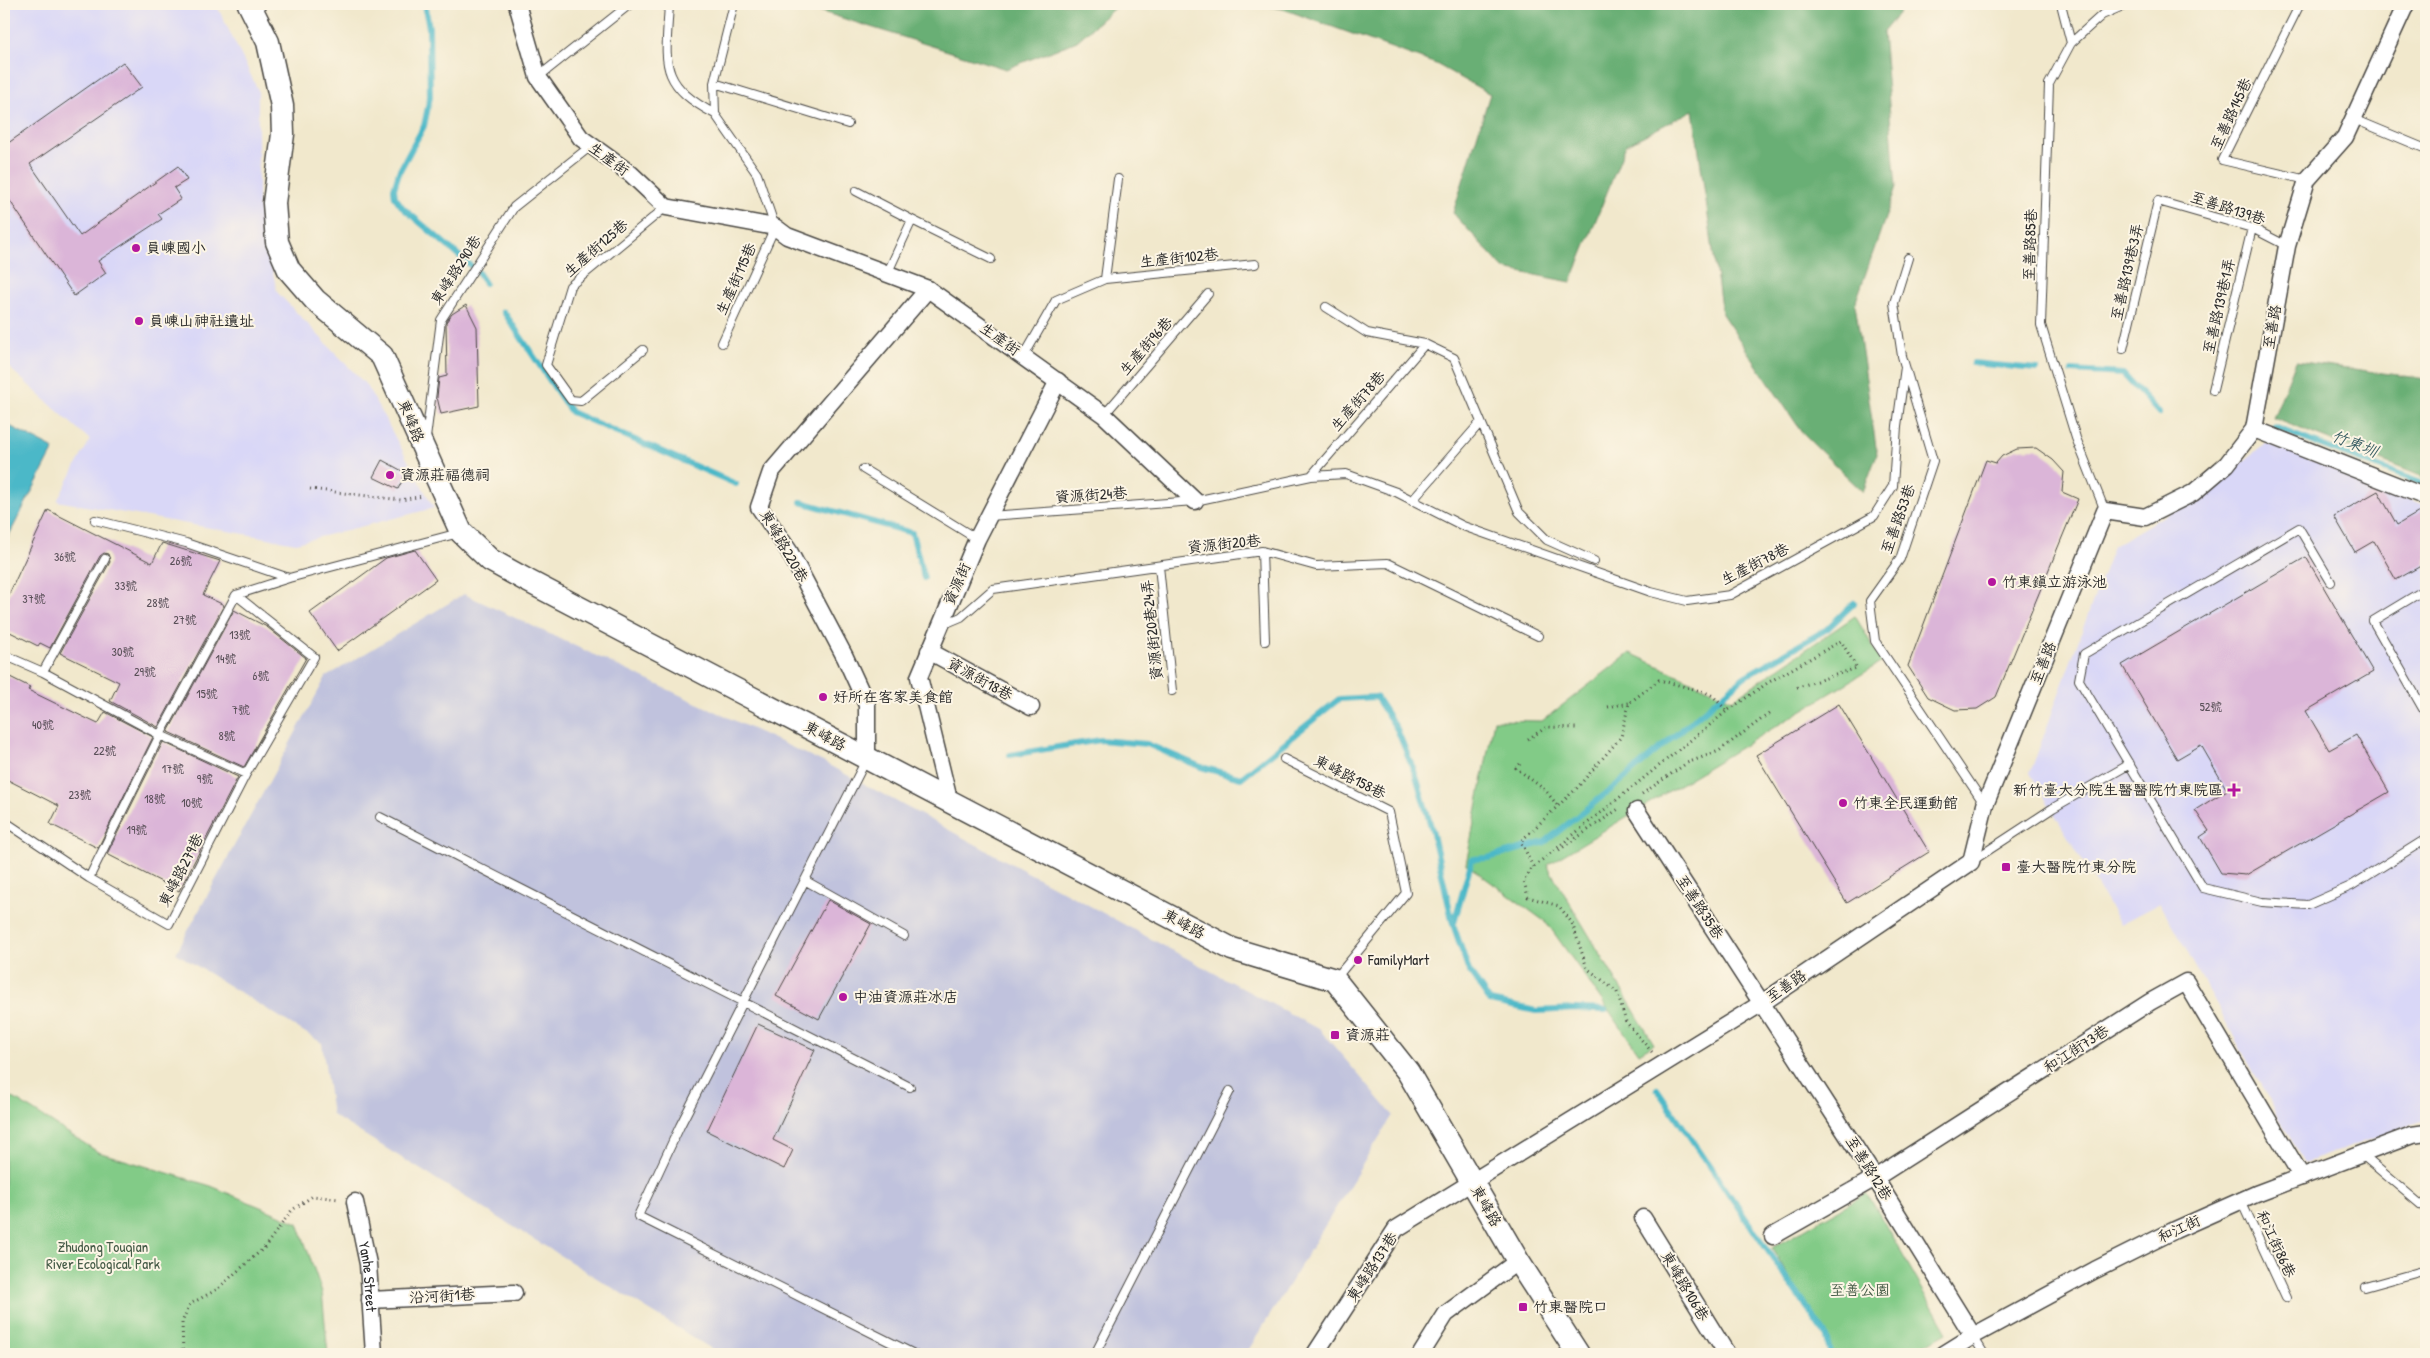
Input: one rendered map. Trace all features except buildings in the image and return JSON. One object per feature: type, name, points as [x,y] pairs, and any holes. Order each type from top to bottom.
[{"type":"main road","name":"東峰路","points":[[253,5],[268,42],[282,106],[283,134],[274,203],[277,242],[289,270],[315,300],[382,356],[461,532],[490,560],[1232,949],[1335,980],[1408,1072],[1518,1261],[1578,1354]]},
{"type":"street","name":"生產街","points":[[517,4],[538,77],[581,138],[631,174],[666,207],[775,227],[787,236],[928,289],[1104,415],[1195,501]]},
{"type":"street","name":"至善路","points":[[1472,1182],[1762,1002],[1971,862],[1985,805],[2105,511],[2145,517],[2193,493],[2227,464],[2254,429],[2287,246],[2307,180],[2345,137],[2406,4]]},
{"type":"street","name":"東峰路220巷","points":[[867,758],[868,705],[788,551],[760,507],[771,472],[928,289]]},
{"type":"street","name":"資源街","points":[[949,800],[920,676],[938,627],[976,539],[1058,382]]},
{"type":"street","points":[[2254,429],[2426,497]]},
{"type":"street","name":"資源街18巷","points":[[929,651],[1031,707]]},
{"type":"street","name":"至善路35巷","points":[[1637,812],[1762,1002]]},
{"type":"street","name":"和江街73巷","points":[[1773,1236],[1875,1178],[2150,1002],[2186,982],[2302,1176]]},
{"type":"street","name":"至善路12巷","points":[[1762,1002],[1875,1178],[1973,1336]]},
{"type":"street","name":"和江街","points":[[1944,1354],[1973,1336],[2095,1270],[2241,1201],[2412,1135],[2426,1133]]},
{"type":"street","name":"東峰路137巷","points":[[1315,1354],[1396,1229],[1472,1182]]},
{"type":"street","name":"Yanhe Street","points":[[355,1202],[368,1264],[374,1354]]},
{"type":"street","name":"東峰路106巷","points":[[1643,1218],[1727,1354]]},
{"type":"street","points":[[1421,1354],[1446,1314],[1518,1261]]},
{"type":"street","name":"沿河街1巷","points":[[370,1300],[514,1293]]},
{"type":"lane","points":[[538,77],[630,4]]},
{"type":"lane","points":[[669,4],[667,61],[674,83],[692,102],[715,114],[757,174],[775,227]]},
{"type":"lane","points":[[715,114],[714,83],[734,4]]},
{"type":"lane","points":[[2061,4],[2071,43]]},
{"type":"lane","name":"至善路85巷","points":[[2105,511],[2076,438],[2041,325],[2049,84],[2071,43],[2102,15],[2127,4]]},
{"type":"lane","name":"至善路145巷","points":[[2300,4],[2222,160],[2307,180]]},
{"type":"lane","points":[[714,83],[848,124]]},
{"type":"lane","points":[[2354,119],[2426,148]]},
{"type":"lane","name":"東峰路290巷","points":[[424,452],[441,320],[514,207],[592,145]]},
{"type":"lane","points":[[1106,279],[1118,179]]},
{"type":"lane","points":[[856,192],[991,259]]},
{"type":"lane","name":"至善路139巷","points":[[2158,201],[2252,228],[2287,246]]},
{"type":"lane","name":"至善路139巷3弄","points":[[2123,349],[2158,201]]},
{"type":"lane","name":"生產街125巷","points":[[643,350],[580,401],[571,400],[546,365],[570,286],[666,207]]},
{"type":"lane","points":[[887,274],[912,220]]},
{"type":"lane","name":"生產街115巷","points":[[722,343],[775,227]]},
{"type":"lane","name":"至善路139巷1弄","points":[[2213,390],[2252,228]]},
{"type":"lane","name":"至善路53巷","points":[[1908,258],[1894,303],[1902,356],[1933,460],[1900,559],[1870,601],[1875,641],[1985,805]]},
{"type":"lane","name":"生產街102巷","points":[[1024,356],[1056,300],[1106,279],[1255,264]]},
{"type":"lane","name":"生產街96巷","points":[[1104,415],[1208,294]]},
{"type":"lane","points":[[1326,307],[1367,333],[1425,344],[1454,358],[1519,512],[1547,540],[1594,561]]},
{"type":"lane","name":"生產街78巷","points":[[1311,476],[1425,344]]},
{"type":"lane","name":"生產街78巷","points":[[1195,501],[1311,476],[1346,474],[1396,492],[1463,526],[1651,592],[1687,601],[1730,595],[1874,516],[1893,486],[1897,426],[1905,367]]},
{"type":"lane","points":[[1412,501],[1480,423]]},
{"type":"lane","points":[[863,469],[976,539]]},
{"type":"lane","name":"資源街24巷","points":[[988,516],[1195,501]]},
{"type":"lane","points":[[95,520],[186,543],[289,578]]},
{"type":"lane","points":[[2330,582],[2299,528],[2084,654],[2079,680],[2203,888],[2262,902],[2308,905],[2351,886],[2426,839]]},
{"type":"lane","points":[[89,878],[160,735],[236,595],[289,578],[461,532]]},
{"type":"lane","points":[[1262,551],[1265,641]]},
{"type":"lane","name":"資源街20巷","points":[[938,627],[961,617],[993,589],[1262,551],[1316,566],[1388,563],[1538,636]]},
{"type":"lane","points":[[43,672],[105,559]]},
{"type":"lane","name":"資源街20巷24弄","points":[[1159,566],[1172,691]]},
{"type":"lane","points":[[2426,590],[2373,621],[2426,714]]},
{"type":"lane","name":"東峰路279巷","points":[[4,821],[89,878],[169,924],[246,774],[314,657],[236,595]]},
{"type":"lane","points":[[4,655],[43,672],[160,735],[246,774]]},
{"type":"lane","points":[[867,758],[680,1126],[638,1216],[914,1354]]},
{"type":"lane","name":"東峰路158巷","points":[[1284,759],[1389,812],[1406,893],[1335,980]]},
{"type":"lane","points":[[1971,862],[2053,808],[2130,764]]},
{"type":"lane","points":[[380,818],[743,1004],[910,1087]]},
{"type":"lane","points":[[806,881],[904,936]]},
{"type":"lane","points":[[1095,1354],[1230,1091]]},
{"type":"lane","points":[[2361,1154],[2426,1209]]},
{"type":"lane","name":"和江街86巷","points":[[2241,1201],[2286,1298]]},
{"type":"lane","points":[[2366,1287],[2426,1270]]},
{"type":"lane","points":[[1973,1336],[1984,1354]]},
{"type":"path","points":[[310,490],[401,500],[444,493]]},
{"type":"path","points":[[1795,688],[1856,668]]},
{"type":"path","points":[[1608,707],[1629,703],[1659,680],[1705,692],[1712,696],[1727,711]]},
{"type":"path","points":[[1621,808],[1532,868],[1522,841],[1558,806],[1621,737],[1629,703]]},
{"type":"path","points":[[1640,795],[1688,763],[1718,751],[1770,713]]},
{"type":"path","points":[[1528,738],[1547,727],[1577,728]]},
{"type":"path","points":[[1520,764],[1516,768],[1545,790],[1558,806]]},
{"type":"path","points":[[183,1354],[182,1322],[190,1304],[216,1290],[264,1248],[292,1210],[313,1196],[355,1202]]},
{"type":"shaded area","name":"員崠國小","points":[[4,4],[216,4],[258,90],[258,204],[277,292],[367,386],[434,508],[296,543],[57,501],[90,440],[4,363]]},
{"type":"shaded area","name":"新竹臺大分院生醫醫院竹東院區","points":[[2267,443],[2426,506],[2426,1120],[2304,1163],[2160,903],[2120,924],[2030,773],[2113,546],[2201,494]]},
{"type":"shaded area","points":[[464,594],[823,762],[1320,1030],[1393,1115],[1246,1354],[720,1354],[332,1115],[322,1043],[176,953],[326,677]]},
{"type":"green space","points":[[821,4],[1119,4],[1077,41],[1006,69],[819,11]]},
{"type":"green space","points":[[1256,4],[1906,4],[1883,32],[1896,187],[1855,304],[1877,454],[1863,492],[1804,435],[1722,314],[1693,110],[1626,145],[1571,282],[1504,269],[1453,213],[1490,94],[1436,64],[1283,9]]},
{"type":"green space","points":[[2296,361],[2426,379],[2426,478],[2273,418]]},
{"type":"green space","points":[[1855,616],[1882,662],[1547,865],[1654,1044],[1639,1053],[1547,923],[1466,864],[1494,720],[1542,721],[1630,653],[1732,700]]},
{"type":"green space","name":"Zhudong Touqian River Ecological Park","points":[[4,1092],[98,1152],[211,1186],[298,1223],[322,1292],[328,1354],[4,1354]]},
{"type":"green space","name":"至善公園","points":[[1867,1193],[1947,1332],[1909,1354],[1834,1354],[1772,1248]]},
{"type":"water","points":[[4,423],[54,449],[7,539],[4,537]]},
{"type":"waterway","points":[[425,4],[429,28],[430,97],[424,126],[399,172],[394,189],[395,197],[403,208],[477,271],[485,283]]},
{"type":"waterway","points":[[504,312],[571,412],[736,484]]},
{"type":"waterway","name":"竹東圳","points":[[1973,363],[2037,369]]},
{"type":"waterway","name":"竹東圳","points":[[2072,371],[2123,374],[2159,413]]},
{"type":"waterway","name":"竹東圳","points":[[2274,427],[2426,485]]},
{"type":"waterway","points":[[801,502],[912,533],[924,578]]},
{"type":"waterway","points":[[1454,923],[1472,859],[1488,858],[1545,842],[1613,788],[1744,677],[1827,629],[1854,603]]},
{"type":"waterway","points":[[1010,755],[1100,740],[1147,744],[1201,767],[1241,778],[1339,699],[1376,697],[1397,729],[1416,776],[1432,830],[1453,924],[1469,971],[1490,1001],[1536,1011],[1605,1010]]},
{"type":"waterway","points":[[1657,1089],[1825,1334],[1831,1354]]},
{"type":"place","name":"員崠國小","points":[[136,248]]},
{"type":"place","name":"員崠山神社遺址","points":[[139,321]]},
{"type":"place","name":"資源莊福德祠","points":[[390,475]]},
{"type":"place","name":"竹東鎮立游泳池","points":[[1992,582]]},
{"type":"place","name":"好所在客家美食館","points":[[823,697]]},
{"type":"place","name":"新竹臺大分院生醫醫院竹東院區","points":[[2234,790]]},
{"type":"place","name":"竹東全民運動館","points":[[1843,803]]},
{"type":"place","name":"臺大醫院竹東分院","points":[[2006,867]]},
{"type":"place","name":"FamilyMart","points":[[1358,960]]},
{"type":"place","name":"中油資源莊冰店","points":[[843,997]]},
{"type":"place","name":"資源莊","points":[[1335,1035]]},
{"type":"place","name":"竹東醫院口","points":[[1523,1307]]}]
